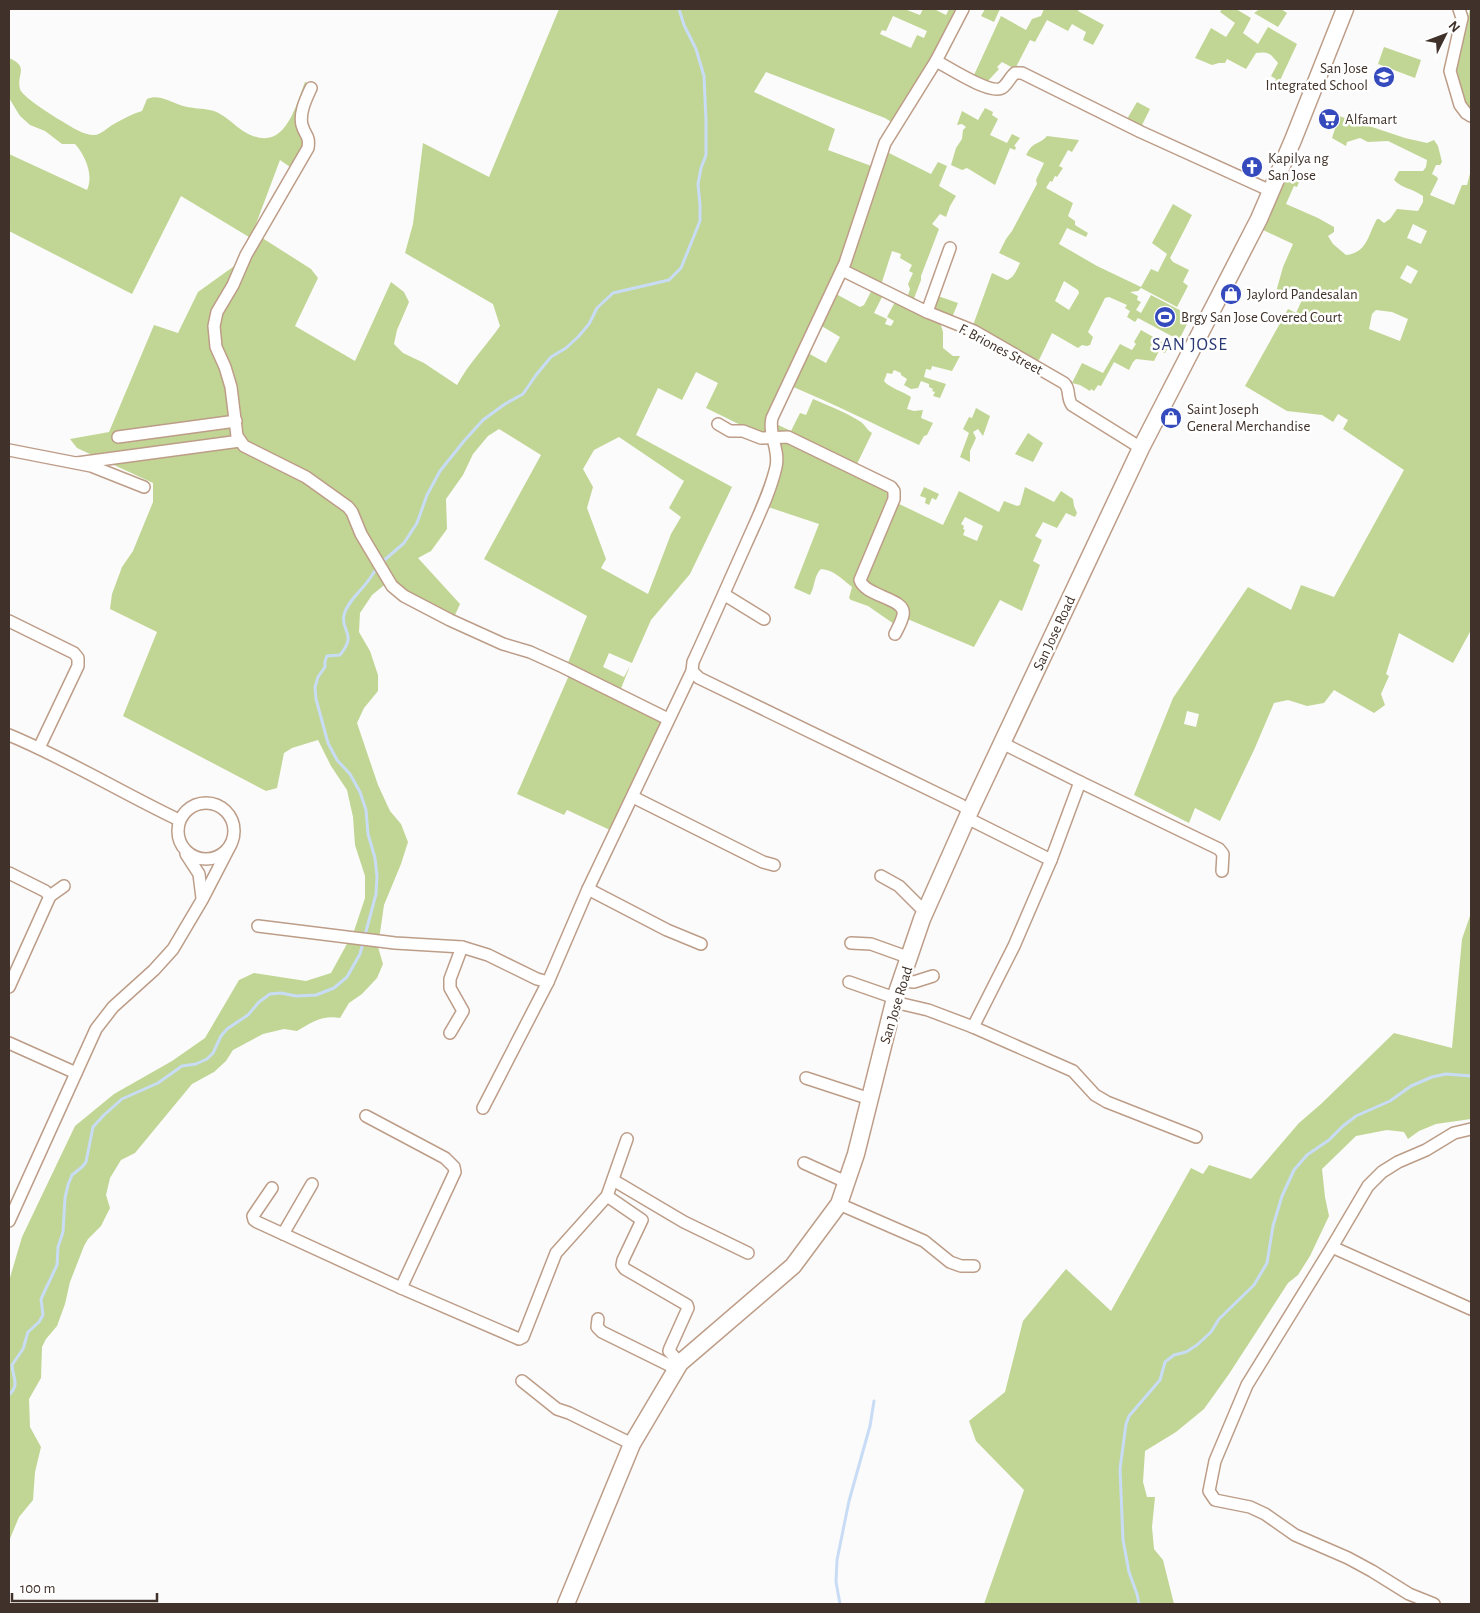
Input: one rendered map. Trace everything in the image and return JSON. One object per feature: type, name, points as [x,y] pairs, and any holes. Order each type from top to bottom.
[{"type":"street","points":[[483,1108],[548,982],[588,889],[692,671],[692,662],[725,595],[763,506],[776,468],[777,454],[772,438],[772,418],[842,270],[885,143],[936,61],[963,9]]},
{"type":"street","name":"San Jose Road","points":[[566,1604],[632,1444],[678,1366],[793,1266],[839,1204],[870,1099],[895,1000],[925,912],[968,814],[1141,448],[1251,236],[1293,140],[1345,9]]},
{"type":"street","points":[[1459,9],[1462,18],[1450,71],[1460,105],[1471,116]]},
{"type":"street","points":[[936,61],[994,90],[1002,88],[1015,73],[1022,73],[1141,132],[1271,191]]},
{"type":"street","points":[[311,88],[306,98],[302,118],[302,123],[309,140],[308,148],[246,255],[233,285],[217,312],[214,326],[216,347],[225,366],[231,388],[237,436],[240,442],[244,446],[306,477],[348,507],[392,586],[404,596],[450,620],[503,644],[530,652],[563,666],[668,719]]},
{"type":"street","points":[[927,312],[950,248]]},
{"type":"street","name":"F. Briones Street","points":[[842,270],[927,312],[978,334],[1064,383],[1068,388],[1068,400],[1072,405],[1141,448]]},
{"type":"street","points":[[118,437],[236,421]]},
{"type":"street","points":[[718,424],[730,432],[743,432],[761,438],[788,437],[887,484],[893,489],[894,499],[860,580],[866,589],[897,603],[902,608],[904,611],[903,617],[896,634]]},
{"type":"street","points":[[77,463],[240,442]]},
{"type":"street","points":[[9,450],[91,466],[144,487]]},
{"type":"street","points":[[725,595],[764,619]]},
{"type":"street","points":[[9,621],[74,653],[78,658],[78,666],[39,748]]},
{"type":"street","points":[[692,671],[699,678],[961,805],[968,814],[1051,860]]},
{"type":"street","points":[[9,735],[39,748],[179,820]]},
{"type":"street","points":[[1002,743],[1219,849],[1223,854],[1222,871]]},
{"type":"street","points":[[973,1027],[1014,946],[1051,860],[1080,782]]},
{"type":"street","points":[[633,797],[763,862],[774,865]]},
{"type":"street","points":[[9,1221],[96,1029],[113,1007],[154,970],[173,949],[202,900],[231,844],[234,836],[232,818],[219,806],[202,802],[186,810],[179,820],[177,834],[188,858],[199,874],[202,900]]},
{"type":"street","points":[[184,849],[198,858],[208,859],[217,857],[225,852],[231,844]]},
{"type":"street","points":[[9,874],[45,891],[50,896]]},
{"type":"street","points":[[881,876],[899,886],[925,912]]},
{"type":"street","points":[[9,987],[50,896],[64,886]]},
{"type":"street","points":[[588,889],[667,930],[701,944]]},
{"type":"street","points":[[258,926],[395,942],[462,947],[476,950],[537,979],[548,982]]},
{"type":"street","points":[[850,943],[871,944],[910,958]]},
{"type":"street","points":[[450,1033],[463,1011],[450,988],[450,979],[462,947]]},
{"type":"street","points":[[901,981],[914,982],[933,976]]},
{"type":"street","points":[[849,982],[973,1027],[1073,1071],[1095,1094],[1106,1102],[1196,1137]]},
{"type":"street","points":[[9,1043],[76,1073]]},
{"type":"street","points":[[806,1078],[870,1099]]},
{"type":"street","points":[[366,1116],[445,1158],[454,1167],[455,1172],[400,1288]]},
{"type":"street","points":[[1434,1604],[1409,1594],[1372,1570],[1348,1558],[1295,1535],[1265,1514],[1250,1507],[1215,1500],[1209,1491],[1215,1461],[1247,1385],[1368,1186],[1382,1172],[1398,1162],[1426,1150],[1448,1136],[1471,1128]]},
{"type":"street","points":[[272,1188],[253,1216],[254,1220],[400,1288],[519,1339],[523,1337],[556,1253],[607,1196],[627,1139]]},
{"type":"street","points":[[804,1163],[846,1182]]},
{"type":"street","points":[[612,1180],[684,1222],[748,1253]]},
{"type":"street","points":[[283,1234],[312,1184]]},
{"type":"street","points":[[607,1196],[642,1220],[622,1265],[625,1269],[687,1304],[688,1308],[669,1351],[678,1366]]},
{"type":"street","points":[[839,1204],[924,1241],[950,1262],[974,1266]]},
{"type":"street","points":[[1332,1247],[1471,1309]]},
{"type":"street","points":[[598,1319],[597,1327],[602,1332],[678,1366]]},
{"type":"street","points":[[522,1381],[558,1409],[632,1444]]},
{"type":"green space","points":[[559,9],[908,9],[920,15],[923,9],[937,9],[946,15],[949,9],[959,9],[938,52],[893,123],[885,118],[766,72],[754,92],[835,129],[828,150],[874,167],[850,240],[767,433],[763,436],[706,408],[718,383],[696,372],[682,400],[658,388],[636,435],[732,487],[690,574],[651,620],[632,663],[609,653],[603,667],[624,677],[630,666],[620,691],[567,665],[587,616],[484,559],[541,455],[499,429],[488,436],[473,454],[463,475],[446,499],[447,529],[431,551],[418,558],[460,604],[455,615],[407,593],[393,578],[372,595],[360,613],[359,632],[370,651],[378,675],[378,691],[364,708],[357,723],[378,785],[390,811],[401,824],[408,842],[384,905],[378,947],[383,964],[377,978],[362,994],[349,1003],[340,1018],[323,1018],[297,1031],[284,1029],[263,1034],[233,1050],[226,1061],[214,1072],[192,1084],[135,1153],[121,1160],[110,1178],[106,1195],[110,1208],[101,1226],[84,1246],[70,1282],[57,1326],[42,1347],[41,1378],[29,1399],[30,1427],[41,1447],[35,1472],[33,1500],[19,1517],[9,1541],[9,1281],[22,1237],[75,1126],[114,1094],[172,1061],[205,1038],[239,980],[254,973],[306,981],[331,973],[354,931],[365,898],[365,876],[355,845],[353,817],[347,790],[331,766],[318,740],[292,748],[284,753],[277,788],[266,791],[123,716],[157,632],[110,609],[112,594],[122,567],[133,551],[153,502],[153,483],[77,448],[70,439],[109,432],[154,325],[178,333],[198,292],[237,264],[249,237],[181,196],[132,294],[9,231],[9,154],[87,190],[89,172],[85,159],[75,144],[62,144],[45,131],[30,125],[20,116],[9,98],[9,58],[15,61],[21,68],[20,89],[29,99],[66,124],[81,132],[92,135],[97,135],[121,120],[142,111],[147,99],[155,97],[184,106],[214,111],[243,131],[257,137],[268,138],[278,134],[285,126],[305,82],[310,84],[302,98],[306,139],[295,165],[290,167],[280,160],[253,232],[311,269],[318,278],[295,326],[355,361],[391,282],[404,292],[409,302],[397,330],[394,344],[403,353],[424,363],[457,385],[500,326],[493,304],[405,253],[413,224],[423,143],[489,177]],"holes":[[[893,16],[927,31],[924,38],[917,35],[911,48],[880,34],[882,30],[886,31]],[[619,437],[684,481],[669,508],[681,517],[671,534],[648,594],[601,568],[606,559],[587,508],[593,487],[583,469],[594,450]]]},
{"type":"green space","points":[[985,9],[1000,9],[994,22],[981,16]]},
{"type":"green space","points":[[1044,9],[1079,9],[1078,11],[1104,25],[1093,45],[1083,40],[1086,32],[1072,24],[1068,31],[1047,20],[1035,42],[1030,40],[1015,69],[1002,62],[997,67],[999,69],[987,82],[974,75],[1001,16],[1026,30],[1032,19],[1041,16]]},
{"type":"green space","points":[[1222,9],[1236,9],[1251,18],[1243,33],[1258,44],[1268,27],[1297,44],[1275,91],[1271,88],[1276,79],[1271,76],[1278,63],[1267,53],[1256,53],[1246,69],[1227,59],[1225,63],[1212,65],[1195,58],[1211,28],[1226,37],[1235,23],[1220,12]]},
{"type":"green space","points":[[1260,9],[1281,9],[1287,13],[1278,27],[1254,13]]},
{"type":"green space","points":[[1470,9],[1471,108],[1467,106],[1455,70]]},
{"type":"green space","points":[[1384,47],[1421,60],[1415,78],[1378,64]]},
{"type":"green space","points":[[1137,102],[1150,109],[1141,127],[1127,119]]},
{"type":"green space","points":[[985,108],[993,112],[992,115],[998,119],[990,135],[1007,143],[1012,134],[1020,138],[1014,146],[1016,147],[1015,150],[1010,148],[995,185],[967,168],[962,170],[951,165],[956,148],[962,139],[963,130],[966,127],[962,124],[957,125],[962,111],[978,120]]},
{"type":"green space","points":[[1339,116],[1405,138],[1427,143],[1434,140],[1438,146],[1442,162],[1440,165],[1436,165],[1432,174],[1438,179],[1430,195],[1454,205],[1462,185],[1467,185],[1471,170],[1471,630],[1453,663],[1399,633],[1386,674],[1389,676],[1381,694],[1385,705],[1374,713],[1334,690],[1324,703],[1307,706],[1288,700],[1274,703],[1220,821],[1195,808],[1189,823],[1134,795],[1173,698],[1248,587],[1291,610],[1301,585],[1334,597],[1404,470],[1343,429],[1348,420],[1338,414],[1333,422],[1322,415],[1287,411],[1245,386],[1288,309],[1296,313],[1302,300],[1286,289],[1281,294],[1276,292],[1283,267],[1293,244],[1261,229],[1285,174],[1299,182],[1297,187],[1294,186],[1286,204],[1334,227],[1334,232],[1328,236],[1333,244],[1346,255],[1353,254],[1363,247],[1377,219],[1384,223],[1390,219],[1397,209],[1418,211],[1423,202],[1423,196],[1394,180],[1399,171],[1423,171],[1427,160],[1388,141],[1368,142],[1360,138],[1347,142],[1346,146],[1332,138]],"holes":[[[1413,224],[1427,231],[1421,244],[1407,238]],[[1407,265],[1418,271],[1411,284],[1400,278]],[[1376,310],[1392,312],[1408,319],[1400,341],[1369,329],[1372,314]],[[1187,711],[1199,714],[1196,727],[1184,724]]]},
{"type":"green space","points":[[1047,136],[1079,140],[1072,152],[1068,150],[1059,166],[1063,168],[1046,188],[1073,203],[1068,216],[1075,221],[1075,225],[1088,233],[1086,237],[1067,228],[1059,244],[1097,266],[1141,287],[1151,269],[1158,272],[1167,254],[1152,243],[1173,204],[1192,215],[1170,258],[1173,262],[1189,270],[1183,282],[1188,286],[1177,307],[1141,288],[1138,291],[1130,292],[1138,296],[1137,300],[1141,302],[1136,310],[1141,313],[1151,295],[1191,316],[1179,340],[1138,318],[1135,322],[1127,317],[1130,311],[1125,308],[1127,305],[1109,297],[1105,298],[1088,332],[1093,337],[1090,345],[1082,345],[1078,348],[1052,333],[1037,364],[972,328],[992,273],[1007,280],[1013,275],[1020,263],[999,253],[1037,184],[1036,180],[1044,163],[1026,155],[1031,147]],"holes":[[[1064,281],[1078,290],[1079,293],[1069,310],[1055,301]]]},
{"type":"green space","points":[[887,152],[931,174],[938,162],[947,166],[939,186],[956,196],[946,217],[940,214],[932,224],[939,229],[913,301],[907,298],[910,289],[908,284],[913,273],[909,271],[912,265],[900,258],[901,254],[892,251],[881,285],[850,270],[847,265]]},
{"type":"green space","points":[[873,288],[884,293],[874,313],[887,319],[885,324],[891,326],[894,321],[887,317],[896,300],[940,322],[943,332],[943,348],[953,356],[960,356],[952,371],[932,366],[931,370],[926,369],[924,377],[946,384],[940,398],[933,396],[935,392],[929,387],[929,384],[921,381],[918,388],[911,389],[904,385],[907,379],[901,373],[894,370],[892,374],[887,373],[884,381],[886,383],[911,397],[907,409],[914,411],[923,410],[921,418],[933,423],[919,445],[791,386],[806,352],[826,363],[840,337],[820,325],[836,294],[860,307],[864,305]]},
{"type":"green space","points":[[935,295],[958,303],[951,320],[932,312]]},
{"type":"green space","points":[[1141,330],[1169,346],[1165,353],[1159,351],[1154,361],[1136,359],[1129,370],[1114,362],[1101,386],[1098,385],[1094,391],[1072,383],[1082,363],[1103,373],[1120,344],[1132,350]]},
{"type":"green space","points":[[813,399],[855,418],[872,433],[855,468],[777,434],[774,423],[791,431],[800,413],[806,415]]},
{"type":"green space","points":[[976,408],[990,416],[983,436],[978,429],[973,432],[976,438],[970,451],[970,462],[960,457],[969,433],[963,429],[969,417],[972,418]]},
{"type":"green space","points":[[1028,433],[1043,443],[1033,462],[1015,454]]},
{"type":"green space","points":[[781,440],[886,485],[892,494],[858,576],[899,608],[897,626],[868,606],[851,600],[849,598],[852,587],[830,571],[821,569],[810,595],[794,588],[819,524],[768,507],[778,446]]},
{"type":"green space","points":[[924,487],[939,494],[936,500],[932,498],[929,505],[925,503],[926,498],[920,496]]},
{"type":"green space","points":[[1025,487],[1054,502],[1061,491],[1073,499],[1077,513],[1075,517],[1066,513],[1057,528],[1043,522],[1035,536],[1042,540],[1033,561],[1040,565],[1022,611],[1000,600],[974,647],[905,618],[868,585],[864,575],[895,502],[943,525],[959,491],[999,512],[1004,501],[1017,506],[1020,505]],"holes":[[[965,517],[983,526],[977,541],[963,535],[965,530],[961,524]]]},
{"type":"green space","points":[[570,673],[661,721],[610,830],[567,810],[564,815],[517,794]]},
{"type":"green space","points":[[1471,913],[1471,1119],[1436,1124],[1419,1131],[1408,1139],[1404,1132],[1387,1130],[1356,1136],[1322,1169],[1329,1216],[1310,1256],[1298,1275],[1288,1283],[1204,1409],[1176,1432],[1145,1451],[1143,1482],[1147,1497],[1155,1497],[1152,1527],[1154,1549],[1163,1560],[1174,1604],[984,1604],[1024,1490],[976,1441],[969,1421],[1005,1392],[1023,1321],[1066,1269],[1111,1311],[1191,1168],[1203,1174],[1209,1165],[1251,1179],[1299,1123],[1394,1033],[1452,1048],[1462,939]]},
{"type":"waterway","points":[[381,563],[404,543],[417,523],[427,495],[440,471],[483,420],[523,394],[551,357],[566,348],[578,337],[589,324],[597,308],[613,293],[669,280],[681,268],[700,221],[698,184],[706,155],[706,121],[704,76],[696,49],[684,25],[679,9]]},
{"type":"waterway","points":[[9,1395],[15,1384],[12,1365],[23,1349],[28,1332],[39,1322],[43,1315],[41,1299],[57,1265],[68,1185],[72,1175],[86,1162],[93,1127],[122,1099],[158,1083],[182,1066],[196,1064],[207,1059],[213,1053],[221,1036],[227,1029],[248,1015],[259,1002],[270,994],[316,995],[334,988],[347,977],[360,954],[376,894],[375,858],[368,834],[366,810],[360,792],[350,774],[337,760],[328,743],[316,699],[315,687],[318,677],[325,667],[327,656],[340,655],[345,648],[348,637],[343,620],[344,615],[351,601],[377,568]]},
{"type":"waterway","points":[[1139,1604],[1129,1572],[1123,1540],[1120,1469],[1126,1424],[1129,1416],[1160,1380],[1165,1362],[1174,1355],[1186,1352],[1197,1345],[1211,1332],[1219,1319],[1254,1285],[1267,1263],[1273,1226],[1282,1196],[1294,1170],[1307,1155],[1329,1140],[1356,1116],[1390,1101],[1411,1086],[1432,1077],[1446,1074],[1471,1076]]},
{"type":"waterway","points":[[840,1604],[836,1582],[837,1560],[849,1501],[870,1426],[874,1401]]},
{"type":"place","name":"San Jose Integrated School","points":[[1384,77]]},
{"type":"place","name":"Alfamart","points":[[1329,119]]},
{"type":"place","name":"Kapilya ng San Jose","points":[[1252,167]]},
{"type":"place","name":"Jaylord Pandesalan","points":[[1231,294]]},
{"type":"place","name":"Brgy San Jose Covered Court","points":[[1165,317]]},
{"type":"place","name":"Saint Joseph General Merchandise","points":[[1171,418]]},
{"type":"district","name":"SAN JOSE","points":[[1190,344]]}]
